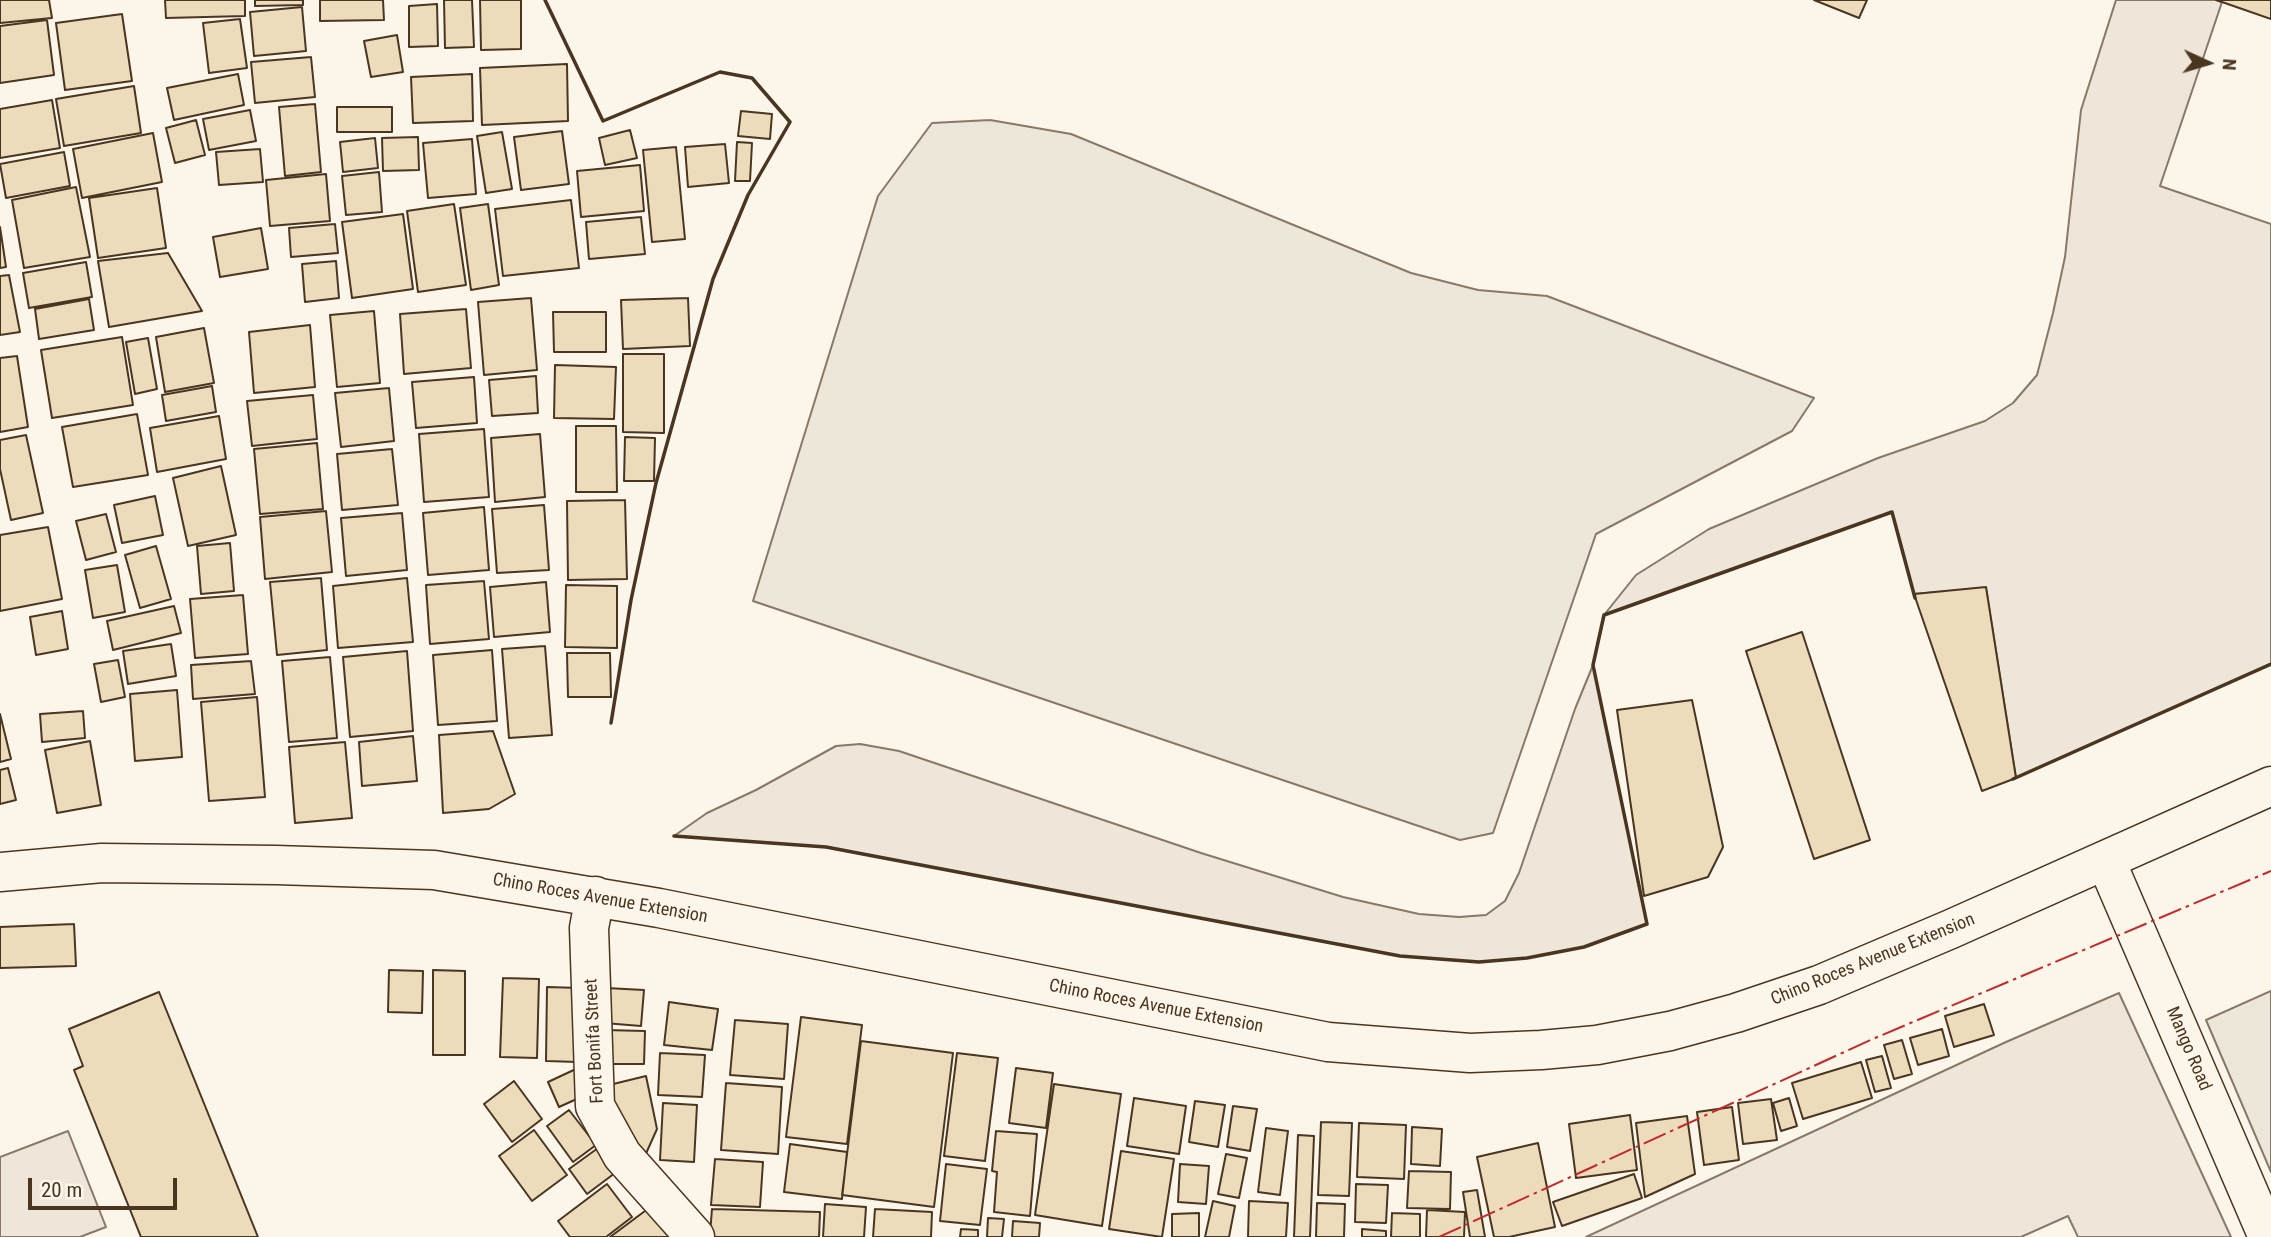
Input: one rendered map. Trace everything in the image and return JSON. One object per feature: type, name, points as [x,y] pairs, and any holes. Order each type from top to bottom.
[{"type":"main road","name":"Chino Roces Avenue Extension","points":[[0,872],[102,863],[276,864],[434,870],[595,897],[1328,1042],[1470,1053],[1597,1045],[1670,1031],[1736,1013],[1819,985],[2271,786]]},
{"type":"main road","name":"Mango Road","points":[[2106,860],[2269,1237]]},
{"type":"main road","name":"Fort Bonifa Street","points":[[595,897],[589,928],[595,1106],[622,1155],[695,1237]]},
{"type":"shaded area","points":[[2116,0],[2222,2],[2160,186],[2271,224],[2271,664],[2016,778],[1986,588],[1914,594],[1892,512],[1604,615],[1636,575],[1709,529],[1878,458],[1985,421],[2013,403],[2037,375],[2065,257],[2081,110]]},
{"type":"shaded area","points":[[990,120],[1071,134],[1411,273],[1478,290],[1547,296],[1814,398],[1792,431],[1596,534],[1493,833],[1460,840],[753,601],[878,196],[932,123]]},
{"type":"shaded area","points":[[1593,665],[1647,924],[1584,947],[1527,958],[1479,962],[1400,956],[826,847],[674,836],[707,813],[756,790],[836,746],[860,744],[899,751],[1201,853],[1343,897],[1419,914],[1459,917],[1486,915],[1505,901],[1519,873],[1575,709]]},
{"type":"shaded area","points":[[2271,991],[2271,1172],[2206,1020]]},
{"type":"shaded area","points":[[2119,993],[2231,1237],[2078,1237],[2068,1216],[2021,1237],[1586,1237],[2006,1042]]},
{"type":"shaded area","points":[[68,1131],[106,1227],[80,1237],[0,1237],[0,1157]]},
{"type":"building","points":[[0,0],[49,0],[52,18],[0,23]]},
{"type":"building","points":[[165,0],[245,0],[245,16],[166,18]]},
{"type":"building","points":[[255,0],[303,0],[303,5],[255,6]]},
{"type":"building","points":[[320,0],[383,0],[384,20],[320,21]]},
{"type":"building","points":[[444,0],[472,0],[474,47],[445,48]]},
{"type":"building","points":[[480,0],[521,0],[521,49],[481,50]]},
{"type":"building","points":[[1814,0],[1867,0],[1859,18]]},
{"type":"building","points":[[2216,0],[2271,0],[2271,19],[2222,2]]},
{"type":"building","points":[[437,4],[438,46],[409,47],[409,6]]},
{"type":"building","points":[[302,7],[306,51],[254,56],[250,12]]},
{"type":"building","points":[[122,14],[132,81],[65,90],[56,23]]},
{"type":"building","points":[[240,19],[247,68],[209,73],[203,23]]},
{"type":"building","points":[[47,20],[54,75],[0,83],[0,26]]},
{"type":"building","points":[[397,35],[403,72],[371,77],[364,41]]},
{"type":"building","points":[[311,57],[315,97],[255,103],[251,62]]},
{"type":"building","points":[[567,64],[568,121],[482,125],[480,68]]},
{"type":"building","points":[[238,74],[244,105],[174,120],[167,88]]},
{"type":"building","points":[[472,74],[473,121],[413,123],[411,77]]},
{"type":"building","points":[[134,86],[141,133],[64,146],[56,99]]},
{"type":"building","points":[[52,100],[60,148],[0,158],[0,109]]},
{"type":"building","points":[[315,104],[321,172],[285,176],[279,107]]},
{"type":"building","points":[[337,107],[392,107],[392,132],[337,132]]},
{"type":"building","points":[[250,110],[256,141],[209,150],[203,119]]},
{"type":"building","points":[[741,111],[772,114],[770,139],[738,136]]},
{"type":"building","points":[[196,120],[205,155],[175,163],[166,128]]},
{"type":"building","points":[[630,130],[637,158],[605,165],[599,138]]},
{"type":"building","points":[[562,131],[569,184],[521,190],[514,137]]},
{"type":"building","points":[[502,132],[512,189],[486,193],[477,136]]},
{"type":"building","points":[[153,133],[162,182],[82,198],[73,149]]},
{"type":"building","points":[[418,137],[419,170],[383,171],[382,138]]},
{"type":"building","points":[[375,138],[378,168],[343,172],[340,142]]},
{"type":"building","points":[[472,139],[476,194],[428,198],[423,143]]},
{"type":"building","points":[[737,142],[752,143],[750,181],[735,181]]},
{"type":"building","points":[[725,144],[729,183],[688,187],[685,147]]},
{"type":"building","points":[[676,147],[685,239],[652,242],[643,150]]},
{"type":"building","points":[[260,149],[263,182],[219,185],[216,152]]},
{"type":"building","points":[[64,152],[70,186],[6,198],[0,164]]},
{"type":"building","points":[[640,165],[644,211],[581,217],[577,171]]},
{"type":"building","points":[[379,172],[382,212],[346,215],[342,176]]},
{"type":"building","points":[[326,174],[330,221],[270,226],[266,180]]},
{"type":"building","points":[[76,187],[90,257],[24,268],[12,200]]},
{"type":"building","points":[[157,188],[166,248],[98,258],[89,198]]},
{"type":"building","points":[[571,200],[579,268],[503,276],[495,209]]},
{"type":"building","points":[[454,204],[466,285],[418,292],[407,211]]},
{"type":"building","points":[[488,204],[499,285],[471,290],[460,208]]},
{"type":"building","points":[[403,214],[413,289],[352,298],[342,222]]},
{"type":"building","points":[[641,217],[645,254],[589,259],[586,222]]},
{"type":"building","points":[[335,224],[338,253],[291,257],[289,228]]},
{"type":"building","points":[[0,227],[6,267],[0,268]]},
{"type":"building","points":[[261,228],[268,269],[220,277],[213,237]]},
{"type":"building","points":[[168,253],[202,311],[109,327],[98,261]]},
{"type":"building","points":[[336,261],[339,298],[305,302],[302,264]]},
{"type":"building","points":[[86,262],[92,297],[29,308],[23,273]]},
{"type":"building","points":[[9,275],[20,332],[0,335],[0,276]]},
{"type":"building","points":[[531,298],[537,370],[484,375],[478,302]]},
{"type":"building","points":[[688,298],[690,346],[623,349],[621,300]]},
{"type":"building","points":[[89,299],[94,330],[39,339],[35,309]]},
{"type":"building","points":[[466,309],[471,368],[404,374],[400,314]]},
{"type":"building","points":[[374,311],[380,383],[337,387],[330,315]]},
{"type":"building","points":[[553,312],[606,312],[606,352],[554,352]]},
{"type":"building","points":[[310,325],[315,387],[254,393],[249,332]]},
{"type":"building","points":[[204,328],[214,383],[165,392],[156,337]]},
{"type":"building","points":[[122,337],[133,405],[52,418],[41,350]]},
{"type":"building","points":[[148,338],[157,389],[135,394],[126,342]]},
{"type":"building","points":[[623,354],[664,354],[664,433],[623,432]]},
{"type":"building","points":[[17,356],[28,427],[0,432],[0,358]]},
{"type":"building","points":[[555,365],[616,367],[614,419],[554,418]]},
{"type":"building","points":[[536,376],[538,413],[492,416],[489,380]]},
{"type":"building","points":[[474,377],[477,423],[416,428],[412,382]]},
{"type":"building","points":[[212,386],[216,412],[166,421],[162,395]]},
{"type":"building","points":[[389,388],[394,441],[341,447],[335,393]]},
{"type":"building","points":[[313,395],[317,439],[252,446],[247,401]]},
{"type":"building","points":[[137,414],[148,475],[73,487],[62,427]]},
{"type":"building","points":[[219,416],[226,459],[157,472],[150,428]]},
{"type":"building","points":[[576,426],[616,426],[617,492],[576,492]]},
{"type":"building","points":[[484,429],[489,497],[424,502],[419,434]]},
{"type":"building","points":[[540,434],[545,497],[495,502],[491,438]]},
{"type":"building","points":[[26,435],[43,513],[11,520],[0,469],[0,440]]},
{"type":"building","points":[[625,437],[655,438],[654,481],[624,481]]},
{"type":"building","points":[[317,443],[323,509],[260,514],[254,449]]},
{"type":"building","points":[[392,449],[398,505],[342,510],[337,454]]},
{"type":"building","points":[[221,466],[236,535],[188,546],[173,478]]},
{"type":"building","points":[[155,496],[163,535],[122,543],[114,505]]},
{"type":"building","points":[[625,500],[627,579],[568,580],[567,501]]},
{"type":"building","points":[[544,505],[549,570],[497,573],[492,509]]},
{"type":"building","points":[[484,507],[489,570],[428,575],[423,513]]},
{"type":"building","points":[[326,511],[332,572],[265,579],[260,517]]},
{"type":"building","points":[[402,513],[407,570],[346,576],[341,518]]},
{"type":"building","points":[[106,514],[116,552],[86,560],[76,521]]},
{"type":"building","points":[[48,527],[62,599],[0,611],[0,535]]},
{"type":"building","points":[[230,543],[234,591],[201,594],[197,546]]},
{"type":"building","points":[[156,546],[171,599],[140,608],[125,555]]},
{"type":"building","points":[[117,565],[125,612],[93,618],[85,570]]},
{"type":"building","points":[[321,578],[327,650],[277,655],[270,582]]},
{"type":"building","points":[[407,578],[413,642],[338,648],[333,586]]},
{"type":"building","points":[[484,581],[489,639],[430,644],[426,585]]},
{"type":"building","points":[[546,582],[550,632],[494,637],[490,587]]},
{"type":"building","points":[[566,585],[617,586],[617,648],[565,647]]},
{"type":"building","points":[[1986,587],[2016,778],[1982,791],[1914,594]]},
{"type":"building","points":[[243,595],[248,654],[195,658],[190,599]]},
{"type":"building","points":[[174,606],[181,633],[113,650],[107,621]]},
{"type":"building","points":[[62,611],[68,649],[36,655],[30,617]]},
{"type":"building","points":[[1802,632],[1870,840],[1814,859],[1746,651]]},
{"type":"building","points":[[171,644],[176,676],[128,684],[123,651]]},
{"type":"building","points":[[545,646],[552,735],[509,738],[502,649]]},
{"type":"building","points":[[492,650],[497,721],[438,725],[433,655]]},
{"type":"building","points":[[407,651],[413,731],[350,737],[343,657]]},
{"type":"building","points":[[567,653],[610,653],[611,697],[568,697]]},
{"type":"building","points":[[330,657],[337,738],[289,742],[282,661]]},
{"type":"building","points":[[118,660],[125,697],[101,702],[94,664]]},
{"type":"building","points":[[251,661],[255,694],[193,699],[191,665]]},
{"type":"building","points":[[177,690],[182,757],[135,761],[130,694]]},
{"type":"building","points":[[257,697],[265,797],[209,801],[201,702]]},
{"type":"building","points":[[1692,700],[1723,847],[1708,877],[1644,896],[1617,710]]},
{"type":"building","points":[[83,711],[85,738],[42,742],[40,714]]},
{"type":"building","points":[[0,714],[11,759],[0,762]]},
{"type":"building","points":[[493,731],[515,794],[489,809],[443,813],[439,735]]},
{"type":"building","points":[[413,736],[417,781],[362,786],[359,742]]},
{"type":"building","points":[[90,741],[101,805],[57,813],[45,750]]},
{"type":"building","points":[[345,742],[352,818],[295,823],[289,747]]},
{"type":"building","points":[[8,768],[16,800],[0,804],[0,770]]},
{"type":"building","points":[[74,924],[76,966],[0,968],[0,927]]},
{"type":"building","points":[[389,970],[423,971],[422,1013],[388,1012]]},
{"type":"building","points":[[433,970],[465,971],[465,1055],[433,1055]]},
{"type":"building","points":[[503,978],[539,979],[537,1058],[500,1057]]},
{"type":"building","points":[[547,987],[580,988],[578,1062],[546,1061]]},
{"type":"building","points":[[606,988],[644,990],[641,1026],[604,1023]]},
{"type":"building","points":[[159,992],[258,1237],[141,1237],[74,1070],[83,1066],[69,1029]]},
{"type":"building","points":[[669,1002],[718,1009],[712,1050],[664,1045]]},
{"type":"building","points":[[1984,1004],[1994,1035],[1954,1047],[1945,1016]]},
{"type":"building","points":[[801,1017],[862,1025],[847,1144],[786,1137]]},
{"type":"building","points":[[735,1020],[788,1024],[784,1079],[730,1075]]},
{"type":"building","points":[[1942,1029],[1949,1056],[1918,1065],[1910,1038]]},
{"type":"building","points":[[605,1030],[645,1031],[644,1064],[604,1064]]},
{"type":"building","points":[[1902,1040],[1912,1074],[1894,1079],[1884,1045]]},
{"type":"building","points":[[861,1041],[953,1053],[934,1207],[842,1195]]},
{"type":"building","points":[[660,1053],[705,1055],[702,1097],[658,1095]]},
{"type":"building","points":[[957,1053],[998,1058],[985,1161],[944,1156]]},
{"type":"building","points":[[1882,1056],[1891,1088],[1875,1092],[1866,1060]]},
{"type":"building","points":[[1861,1062],[1872,1098],[1803,1119],[1792,1083]]},
{"type":"building","points":[[578,1068],[590,1093],[559,1107],[548,1082]]},
{"type":"building","points":[[1016,1068],[1053,1073],[1046,1128],[1009,1123]]},
{"type":"building","points":[[646,1076],[657,1129],[644,1158],[605,1086]]},
{"type":"building","points":[[514,1081],[542,1119],[512,1142],[484,1104]]},
{"type":"building","points":[[726,1083],[782,1087],[778,1154],[721,1150]]},
{"type":"building","points":[[1054,1084],[1121,1094],[1102,1226],[1035,1215]]},
{"type":"building","points":[[1134,1098],[1186,1106],[1179,1154],[1127,1146]]},
{"type":"building","points":[[1789,1098],[1797,1126],[1781,1131],[1773,1103]]},
{"type":"building","points":[[1771,1099],[1777,1140],[1743,1144],[1738,1103]]},
{"type":"building","points":[[1195,1101],[1225,1105],[1218,1147],[1189,1142]]},
{"type":"building","points":[[663,1103],[697,1105],[694,1162],[660,1160]]},
{"type":"building","points":[[1233,1106],[1257,1109],[1250,1151],[1227,1147]]},
{"type":"building","points":[[1732,1107],[1739,1160],[1704,1165],[1697,1112]]},
{"type":"building","points":[[569,1110],[596,1145],[573,1162],[547,1126]]},
{"type":"building","points":[[1630,1115],[1637,1170],[1576,1178],[1569,1124]]},
{"type":"building","points":[[1687,1116],[1695,1174],[1645,1197],[1636,1123]]},
{"type":"building","points":[[1321,1122],[1352,1123],[1349,1196],[1318,1195]]},
{"type":"building","points":[[1359,1123],[1406,1125],[1404,1179],[1357,1177]]},
{"type":"building","points":[[1412,1127],[1442,1129],[1440,1166],[1411,1164]]},
{"type":"building","points":[[1266,1128],[1288,1131],[1280,1195],[1258,1192]]},
{"type":"building","points":[[534,1130],[567,1175],[532,1201],[499,1156]]},
{"type":"building","points":[[996,1131],[1037,1134],[1030,1216],[994,1212],[997,1172],[992,1171]]},
{"type":"building","points":[[1298,1135],[1314,1136],[1310,1237],[1294,1237]]},
{"type":"building","points":[[605,1143],[623,1167],[587,1194],[569,1169]]},
{"type":"building","points":[[1538,1143],[1555,1227],[1509,1237],[1494,1237],[1477,1157]]},
{"type":"building","points":[[790,1144],[847,1152],[842,1199],[784,1192]]},
{"type":"building","points":[[1121,1151],[1174,1159],[1162,1237],[1109,1229]]},
{"type":"building","points":[[1226,1154],[1247,1158],[1239,1198],[1218,1194]]},
{"type":"building","points":[[715,1159],[763,1162],[760,1207],[711,1205]]},
{"type":"building","points":[[946,1164],[987,1169],[980,1225],[940,1221]]},
{"type":"building","points":[[1180,1164],[1209,1166],[1206,1204],[1178,1202]]},
{"type":"building","points":[[1409,1171],[1451,1172],[1450,1209],[1407,1208]]},
{"type":"building","points":[[1634,1174],[1642,1198],[1562,1226],[1553,1202]]},
{"type":"building","points":[[607,1184],[632,1217],[606,1237],[570,1237],[558,1221]]},
{"type":"building","points":[[1356,1184],[1388,1185],[1386,1223],[1355,1222]]},
{"type":"building","points":[[1477,1190],[1485,1237],[1470,1237],[1463,1192]]},
{"type":"building","points":[[1213,1201],[1235,1206],[1229,1237],[1205,1237]]},
{"type":"building","points":[[1249,1201],[1288,1203],[1286,1237],[1248,1237]]},
{"type":"building","points":[[1317,1203],[1345,1204],[1344,1237],[1316,1237]]},
{"type":"building","points":[[825,1204],[866,1207],[864,1237],[823,1237]]},
{"type":"building","points":[[649,1208],[671,1237],[610,1237]]},
{"type":"building","points":[[712,1209],[820,1212],[819,1237],[713,1237],[710,1234]]},
{"type":"building","points":[[875,1209],[932,1212],[931,1237],[873,1237]]},
{"type":"building","points":[[1427,1210],[1465,1212],[1464,1237],[1426,1237]]},
{"type":"building","points":[[1199,1213],[1199,1237],[1172,1237],[1172,1214]]},
{"type":"building","points":[[1392,1213],[1420,1214],[1420,1237],[1391,1237]]},
{"type":"building","points":[[988,1218],[1004,1219],[1002,1237],[987,1237]]},
{"type":"building","points":[[1013,1221],[1040,1223],[1039,1237],[1012,1237]]},
{"type":"building","points":[[961,1229],[978,1230],[978,1237],[960,1237]]},
{"type":"building","points":[[1362,1229],[1386,1231],[1386,1237],[1362,1237]]},
{"type":"wall","points":[[545,0],[603,121],[720,72],[752,78],[790,122],[748,195],[713,279],[656,483],[631,600],[611,723]]},
{"type":"wall","points":[[674,836],[826,847],[1400,956],[1479,962],[1527,958],[1584,947],[1647,924],[1593,665],[1604,615],[1892,512],[1915,598]]},
{"type":"wall","points":[[2013,779],[2271,664]]},
{"type":"power","points":[[1439,1237],[1875,1038],[2271,871]]}]
